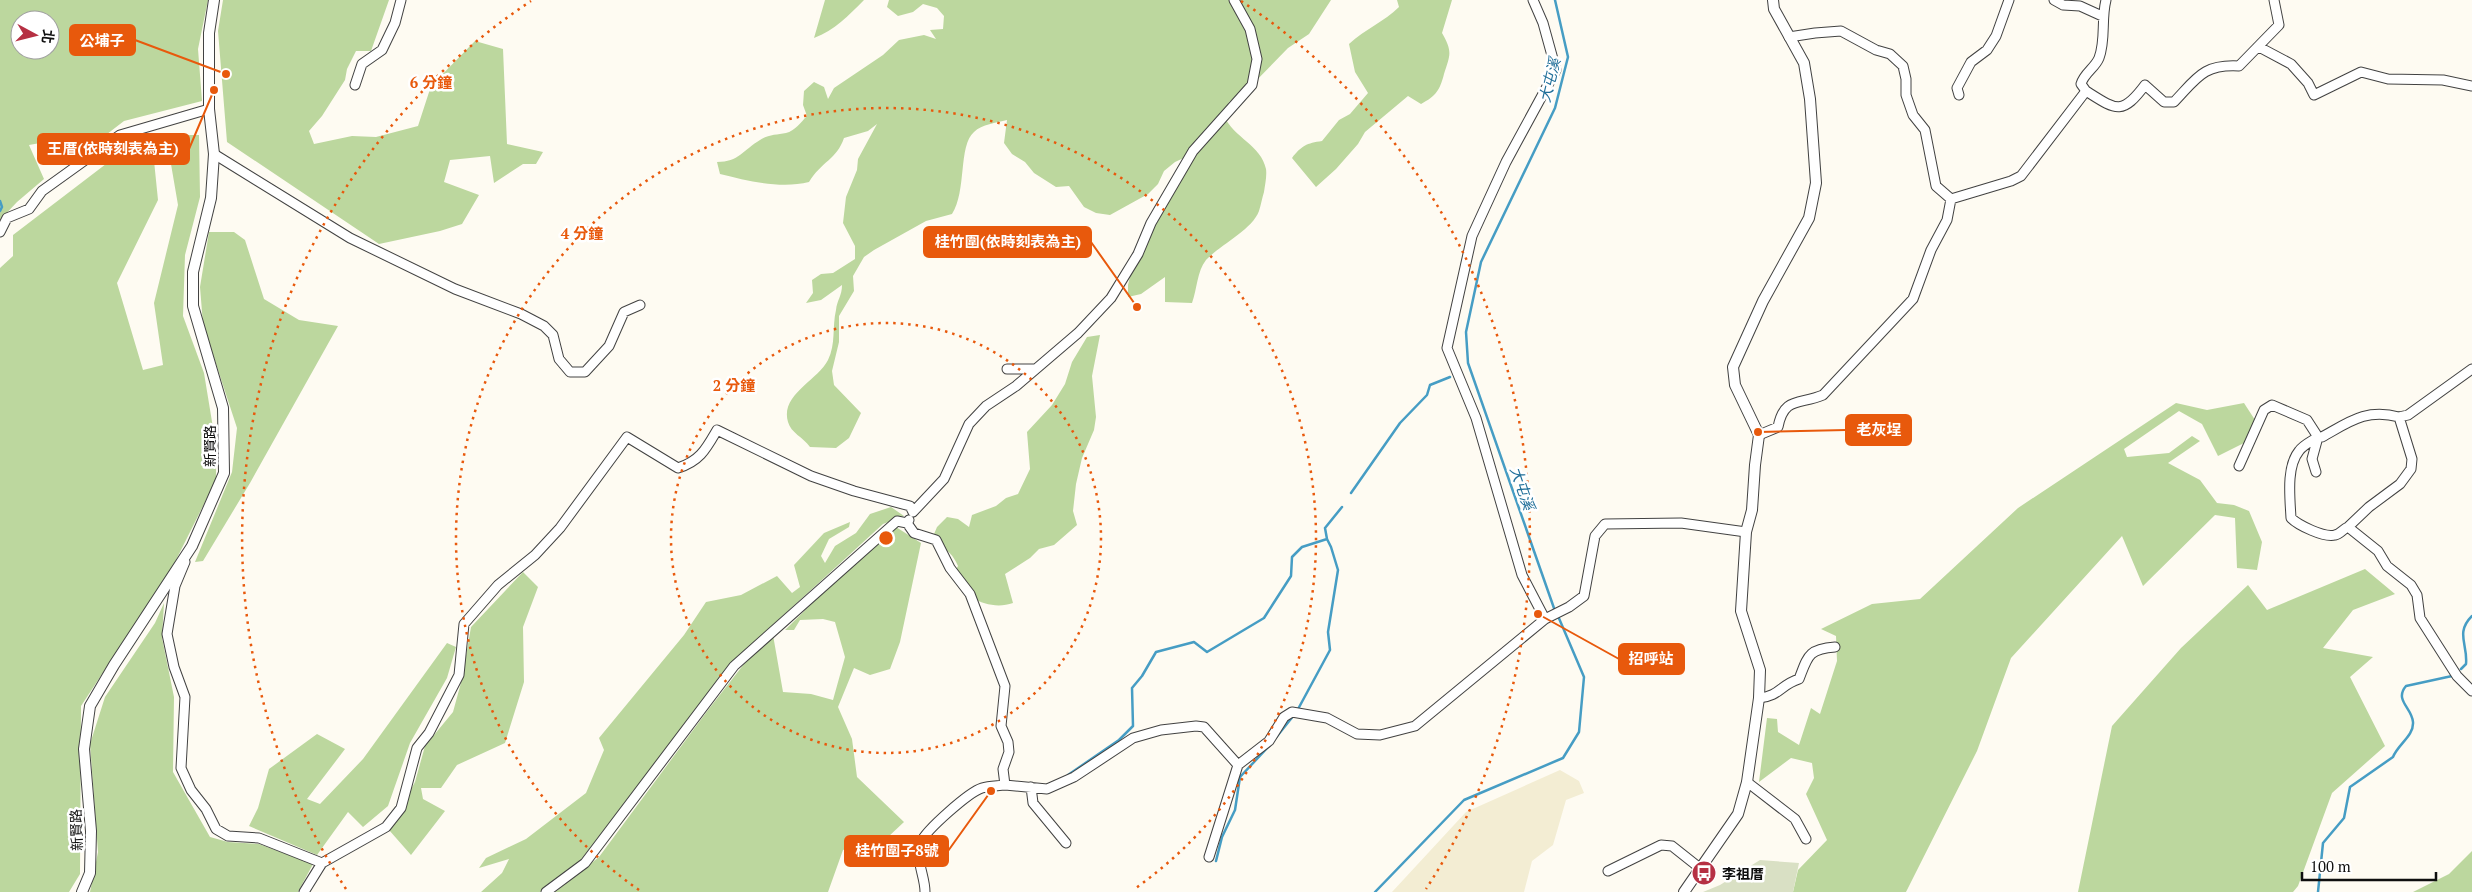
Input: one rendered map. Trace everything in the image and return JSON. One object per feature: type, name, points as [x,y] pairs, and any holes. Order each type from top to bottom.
[{"type":"street","name":"新賢路","points":[[82,892],[90,873],[91,831],[84,749],[90,706],[114,664],[192,546],[224,473],[223,408],[193,306],[193,272],[211,198],[214,154],[210,109],[209,33],[214,0]]},
{"type":"street","points":[[355,85],[362,64],[382,50],[395,23],[401,0]]},
{"type":"street","points":[[907,523],[913,512],[944,479],[969,424],[986,406],[1078,333],[1112,298],[1138,254],[1150,223],[1193,151],[1252,85],[1257,59],[1250,29],[1234,0]]},
{"type":"street","points":[[1533,0],[1543,23],[1556,70],[1506,162],[1472,236],[1446,348],[1476,418],[1522,575],[1548,617]]},
{"type":"street","points":[[1684,892],[1738,814],[1747,782],[1759,698],[1760,670],[1742,611],[1746,532],[1752,510],[1755,465],[1760,435],[1735,385],[1733,367],[1763,301],[1809,218],[1816,183],[1810,99],[1804,63],[1774,9],[1773,0]]},
{"type":"street","points":[[1959,95],[1957,88],[1971,62],[1987,50],[1996,36],[2009,0]]},
{"type":"street","points":[[2054,0],[2063,5],[2080,6],[2102,16]]},
{"type":"street","points":[[2106,0],[2102,16],[2103,41],[2099,60],[2082,78],[2081,84],[2086,91],[2112,108],[2119,108],[2133,100],[2145,85],[2164,102],[2174,102],[2202,74],[2219,65],[2239,66],[2279,25],[2274,0]]},
{"type":"street","points":[[1789,37],[1814,32],[1841,31],[1876,50],[1890,54],[1902,66],[1906,79],[1906,95],[1913,115],[1925,130],[1936,186],[1950,199]]},
{"type":"street","points":[[2259,47],[2291,64],[2308,83],[2314,95],[2361,72],[2388,79],[2443,80],[2472,86]]},
{"type":"street","points":[[1950,199],[2011,181],[2021,176],[2086,91]]},
{"type":"street","points":[[0,232],[7,218],[29,209],[42,190],[120,135],[210,109]]},
{"type":"street","points":[[214,154],[350,238],[455,288],[521,314],[544,326],[553,335],[559,359],[570,372],[585,372],[608,346],[624,312],[640,305]]},
{"type":"street","points":[[1760,435],[1778,427],[1781,413],[1795,401],[1810,401],[1823,395],[1913,299],[1931,250],[1947,220],[1950,199]]},
{"type":"street","points":[[1006,369],[1035,369]]},
{"type":"street","points":[[2399,417],[2412,459],[2410,469],[2400,484],[2369,507],[2338,535],[2331,536],[2302,527],[2291,518],[2290,496],[2294,461],[2299,450],[2318,437],[2322,437],[2361,416],[2384,413],[2399,417],[2408,415],[2472,369]]},
{"type":"street","points":[[2239,466],[2247,444],[2252,440],[2267,406],[2272,405],[2307,420],[2318,437],[2312,458],[2316,472]]},
{"type":"street","points":[[304,892],[322,863],[386,827],[401,808],[417,748],[429,733],[459,675],[464,624],[498,585],[535,555],[560,528],[627,438],[678,468],[692,464],[704,452],[717,430],[811,476],[862,493],[901,502],[910,506],[913,512]]},
{"type":"street","points":[[546,892],[585,864],[734,666],[897,521],[907,523],[914,533],[936,540],[950,568],[970,594],[1005,686],[1001,726],[1008,742],[1009,752],[1003,769],[1005,785]]},
{"type":"street","points":[[1209,857],[1238,765],[1269,741],[1284,717],[1292,712],[1327,718],[1357,734],[1380,734],[1415,726],[1548,617],[1569,607],[1584,596],[1595,536],[1605,524],[1682,523],[1746,532]]},
{"type":"street","points":[[2348,527],[2378,551],[2387,566],[2411,585],[2416,594],[2420,618],[2457,676],[2472,691]]},
{"type":"street","points":[[192,546],[174,586],[167,634],[174,668],[184,697],[181,768],[191,790],[206,809],[216,829],[228,836],[259,838],[322,863]]},
{"type":"street","points":[[1759,698],[1772,697],[1788,682],[1798,679],[1810,653],[1820,648],[1835,647]]},
{"type":"street","points":[[925,892],[925,882],[920,871],[922,841],[951,810],[980,788],[1005,785],[1047,789],[1074,777],[1133,738],[1161,730],[1196,726],[1204,727],[1238,765]]},
{"type":"street","points":[[1747,782],[1795,818],[1806,839]]},
{"type":"street","points":[[1031,787],[1033,803],[1066,843]]},
{"type":"street","points":[[1608,871],[1661,845],[1672,846],[1701,869]]},
{"type":"shaded area","points":[[1560,770],[1579,781],[1584,793],[1566,800],[1553,845],[1532,861],[1524,892],[1392,892],[1466,812]]},
{"type":"green space","points":[[0,0],[208,0],[198,49],[202,101],[124,121],[72,161],[57,140],[29,145],[44,179],[17,202],[0,220]]},
{"type":"green space","points":[[223,0],[389,0],[371,51],[356,51],[347,69],[345,80],[322,116],[309,131],[314,144],[352,136],[376,137],[418,126],[431,86],[475,41],[503,49],[507,144],[543,152],[536,164],[523,164],[494,183],[490,156],[450,160],[444,182],[479,195],[462,224],[440,231],[379,244],[227,142],[218,31]]},
{"type":"green space","points":[[825,0],[864,0],[835,27],[814,38]]},
{"type":"green space","points":[[889,0],[1331,0],[1309,34],[1288,48],[1250,87],[1229,102],[1224,116],[1228,124],[1253,147],[1263,161],[1266,169],[1264,192],[1259,211],[1250,225],[1212,254],[1203,264],[1192,303],[1165,302],[1165,277],[1141,294],[1128,297],[1128,285],[1134,260],[1170,194],[1180,184],[1183,171],[1199,151],[1175,162],[1164,171],[1158,184],[1148,194],[1110,215],[1096,213],[1084,207],[1069,186],[1056,187],[1034,173],[1025,162],[1012,154],[1004,143],[1007,120],[985,125],[974,132],[966,147],[960,193],[952,214],[926,221],[874,250],[864,257],[853,276],[854,291],[839,316],[839,342],[832,371],[834,385],[861,413],[849,438],[836,448],[810,447],[790,426],[787,412],[794,396],[823,368],[828,360],[832,348],[835,316],[842,285],[821,300],[806,303],[813,293],[812,280],[821,274],[833,273],[855,259],[855,246],[843,223],[846,197],[857,170],[858,159],[877,124],[868,131],[844,138],[837,151],[809,182],[787,185],[742,179],[720,174],[717,162],[736,158],[763,138],[786,133],[795,128],[807,116],[803,105],[804,91],[814,82],[824,87],[828,99],[834,88],[883,55],[899,40],[924,35],[936,39],[930,30],[943,29],[944,16],[937,8],[923,4],[913,12],[898,16],[887,7]]},
{"type":"green space","points":[[1397,0],[1452,0],[1442,33],[1448,45],[1449,54],[1441,84],[1434,95],[1421,104],[1408,96],[1365,132],[1358,144],[1336,169],[1316,187],[1292,158],[1305,146],[1322,141],[1339,120],[1350,114],[1368,93],[1355,72],[1349,44],[1399,7]]},
{"type":"green space","points":[[166,135],[199,135],[200,197],[185,255],[183,316],[204,373],[216,446],[216,480],[173,566],[81,706],[80,874],[69,892],[0,892],[0,268],[13,256],[13,235],[140,138],[152,141],[158,200],[117,283],[143,370],[163,365],[154,303],[178,205]]},
{"type":"green space","points":[[209,232],[234,232],[245,240],[264,299],[299,320],[338,326],[250,483],[203,561],[195,562],[232,472],[237,428],[203,324],[200,287]]},
{"type":"green space","points":[[1100,335],[1092,376],[1096,417],[1094,430],[1082,458],[1076,484],[1073,511],[1077,525],[1054,545],[1039,549],[1030,558],[1005,574],[1013,603],[995,605],[978,601],[963,591],[952,577],[958,566],[950,553],[932,539],[937,527],[947,517],[958,519],[969,527],[972,515],[996,506],[1006,498],[1018,494],[1030,469],[1027,432],[1052,405],[1065,384],[1072,362],[1087,337]]},
{"type":"green space","points":[[2176,403],[2207,410],[2244,403],[2255,420],[2246,442],[2218,456],[2202,424],[2179,411],[2124,449],[2127,457],[2169,453],[2192,436],[2200,441],[2168,463],[2200,480],[2217,503],[2234,505],[2249,511],[2262,542],[2257,570],[2237,568],[2235,518],[2215,515],[2143,586],[2122,536],[2011,658],[1977,751],[1906,892],[1793,892],[1798,870],[1827,840],[1806,794],[1814,778],[1812,763],[1791,758],[1759,782],[1767,718],[1777,719],[1778,732],[1799,745],[1811,708],[1820,714],[1837,661],[1836,636],[1821,629],[1872,604],[1920,599],[2018,508]]},
{"type":"green space","points":[[891,507],[904,516],[883,524],[730,664],[580,861],[540,892],[481,892],[502,873],[509,859],[479,868],[486,858],[526,839],[586,793],[604,750],[599,738],[684,635],[706,602],[741,595],[777,576],[792,593],[800,587],[794,565],[824,533],[850,522],[849,527],[829,539],[821,556],[825,563],[835,546],[856,533],[870,514]]},
{"type":"green space","points":[[896,527],[921,543],[900,642],[890,669],[870,675],[854,668],[838,707],[852,739],[857,777],[904,822],[888,837],[843,850],[828,892],[555,892],[599,857],[744,664],[773,635],[783,692],[811,694],[833,700],[845,657],[835,622],[823,619],[800,620],[794,630],[785,630],[844,572]]},
{"type":"green space","points":[[2365,569],[2395,594],[2353,610],[2323,648],[2373,657],[2350,677],[2385,746],[2332,793],[2298,886],[2293,892],[2078,892],[2112,726],[2181,648],[2248,585],[2267,610]]},
{"type":"green space","points":[[523,572],[538,587],[523,627],[524,682],[505,743],[457,765],[441,788],[421,788],[423,799],[445,811],[411,855],[389,830],[415,782],[425,746],[453,712],[462,679],[471,627]]},
{"type":"green space","points":[[164,603],[162,638],[174,697],[173,772],[210,837],[228,842],[259,844],[313,864],[298,892],[90,892],[98,852],[90,744],[105,697],[155,623]]},
{"type":"green space","points":[[447,643],[456,647],[447,678],[410,743],[388,806],[363,827],[348,812],[317,855],[249,826],[258,808],[269,769],[317,734],[345,749],[307,799],[320,804],[363,759]]},
{"type":"green space","points":[[2472,851],[2472,892],[2413,892],[2449,874]]},
{"type":"green space","points":[[1760,860],[1799,863],[1793,892],[1703,892],[1720,885]]},
{"type":"waterway","name":"大屯溪","points":[[1555,0],[1568,57],[1555,108],[1481,262],[1466,332],[1468,363],[1555,611]]},
{"type":"waterway","points":[[0,201],[2,207],[0,211]]},
{"type":"waterway","points":[[1351,493],[1400,423],[1427,395],[1430,385],[1450,377]]},
{"type":"waterway","points":[[1297,711],[1330,650],[1328,632],[1338,570],[1325,528],[1342,507]]},
{"type":"waterway","points":[[1068,775],[1119,740],[1133,726],[1132,688],[1142,676],[1156,652],[1194,642],[1207,652],[1264,618],[1291,576],[1292,557],[1302,547],[1327,539]]},
{"type":"waterway","name":"大屯溪","points":[[1375,892],[1464,800],[1563,758],[1579,732],[1584,677],[1558,616]]},
{"type":"waterway","points":[[2461,669],[2466,664],[2463,639],[2464,628],[2472,616]]},
{"type":"waterway","points":[[2318,892],[2323,843],[2344,818],[2350,787],[2393,757],[2411,732],[2413,727],[2412,717],[2402,696],[2406,686],[2452,676]]},
{"type":"waterway","points":[[1274,740],[1294,715]]},
{"type":"waterway","points":[[1216,861],[1222,837],[1235,810],[1240,777],[1269,746]]},
{"type":"place","name":"公埔子","points":[[226,74]]},
{"type":"place","name":"王厝(依時刻表為主)","points":[[214,90]]},
{"type":"place","name":"桂竹圍(依時刻表為主)","points":[[1137,307]]},
{"type":"place","name":"老灰埕","points":[[1758,432]]},
{"type":"place","name":"招呼站","points":[[1538,614]]},
{"type":"place","name":"桂竹圍子8號","points":[[991,791]]},
{"type":"place","name":"李祖厝","points":[[1704,873]]}]
